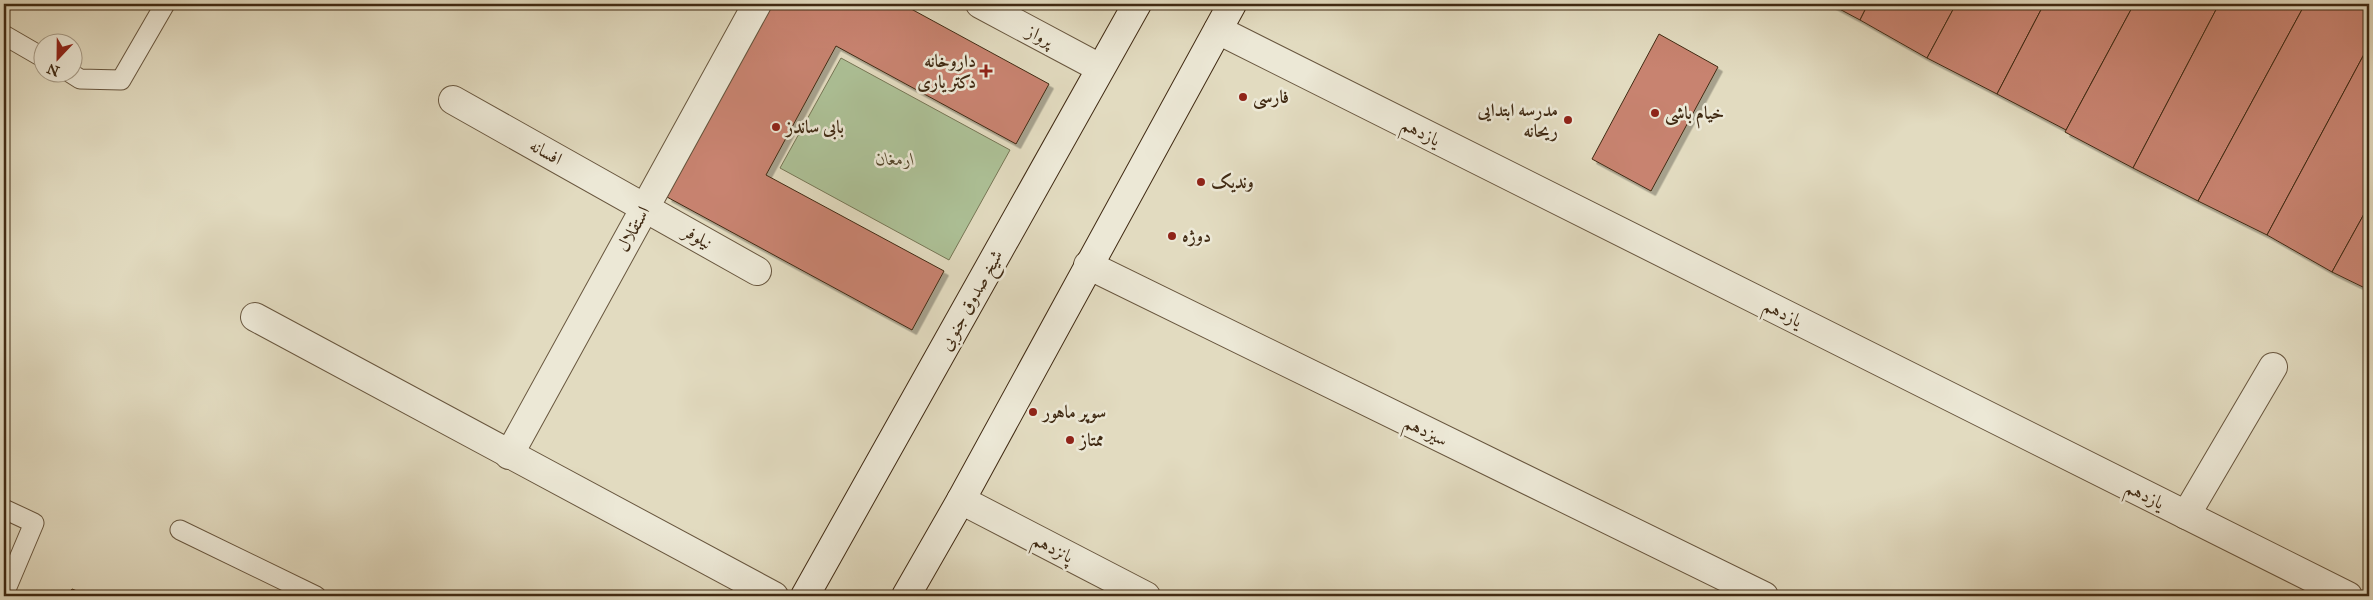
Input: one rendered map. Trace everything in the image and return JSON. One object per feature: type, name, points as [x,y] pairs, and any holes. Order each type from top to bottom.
[{"type":"street","name":"استقلال","points":[[509,455],[642,205],[756,4]]},
{"type":"street","name":"پرواز","points":[[980,4],[1100,68]]},
{"type":"street","name":"شیخ صدوق جنوبی","points":[[805,596],[1137,4]]},
{"type":"street","points":[[906,596],[961,500],[1232,4]]},
{"type":"street","name":"یازدهم","points":[[1218,30],[2348,596]]},
{"type":"street","name":"افسانه","points":[[453,100],[642,205]]},
{"type":"street","name":"نیلوفر","points":[[642,205],[757,271]]},
{"type":"street","name":"سیزدهم","points":[[1088,265],[1764,596]]},
{"type":"street","points":[[254,316],[774,596]]},
{"type":"street","points":[[2186,515],[2273,367]]},
{"type":"street","name":"پانزدهم","points":[[961,500],[1146,596]]},
{"type":"lane","points":[[82,79],[121,80],[165,4]]},
{"type":"lane","points":[[4,35],[32,51]]},
{"type":"lane","points":[[4,509],[34,523],[4,594]]},
{"type":"lane","points":[[180,530],[316,596]]},
{"type":"green space","name":"ارمغان","points":[[841,58],[1010,150],[949,260],[780,168]]},
{"type":"building","points":[[773,4],[902,4],[1049,84],[1016,144],[836,46],[766,175],[944,271],[912,330],[667,197]]},
{"type":"building","points":[[1830,4],[1868,4],[1860,20]]},
{"type":"building","points":[[1868,4],[1956,4],[1927,58],[1860,20]]},
{"type":"building","points":[[1956,4],[2044,4],[1997,94],[1927,58]]},
{"type":"building","points":[[2044,4],[2134,4],[2066,130],[1997,94]]},
{"type":"building","points":[[2134,4],[2219,4],[2133,168],[2065,132]]},
{"type":"building","points":[[2219,4],[2305,4],[2198,201],[2133,168]]},
{"type":"building","points":[[2305,4],[2369,4],[2369,45],[2267,235],[2198,201]]},
{"type":"building","name":"خیام باشی","points":[[1659,34],[1718,67],[1651,191],[1592,159]]},
{"type":"building","points":[[2369,45],[2369,205],[2332,272],[2267,235]]},
{"type":"building","points":[[2369,205],[2369,290],[2332,272]]},
{"type":"building","points":[[72,589],[90,596],[68,596]]},
{"type":"place","name":"داروخانه دکتر یاری","points":[[986,71]]},
{"type":"place","name":"فارسی","points":[[1243,97]]},
{"type":"place","name":"خیام باشی","points":[[1655,113]]},
{"type":"place","name":"مدرسه ابتدایی ریحانه","points":[[1568,120]]},
{"type":"place","name":"بابی ساندز","points":[[776,127]]},
{"type":"place","name":"وندیک","points":[[1201,182]]},
{"type":"place","name":"دوژه","points":[[1172,236]]},
{"type":"place","name":"سوپر ماهور","points":[[1033,412]]},
{"type":"place","name":"ممتاز","points":[[1070,440]]}]
